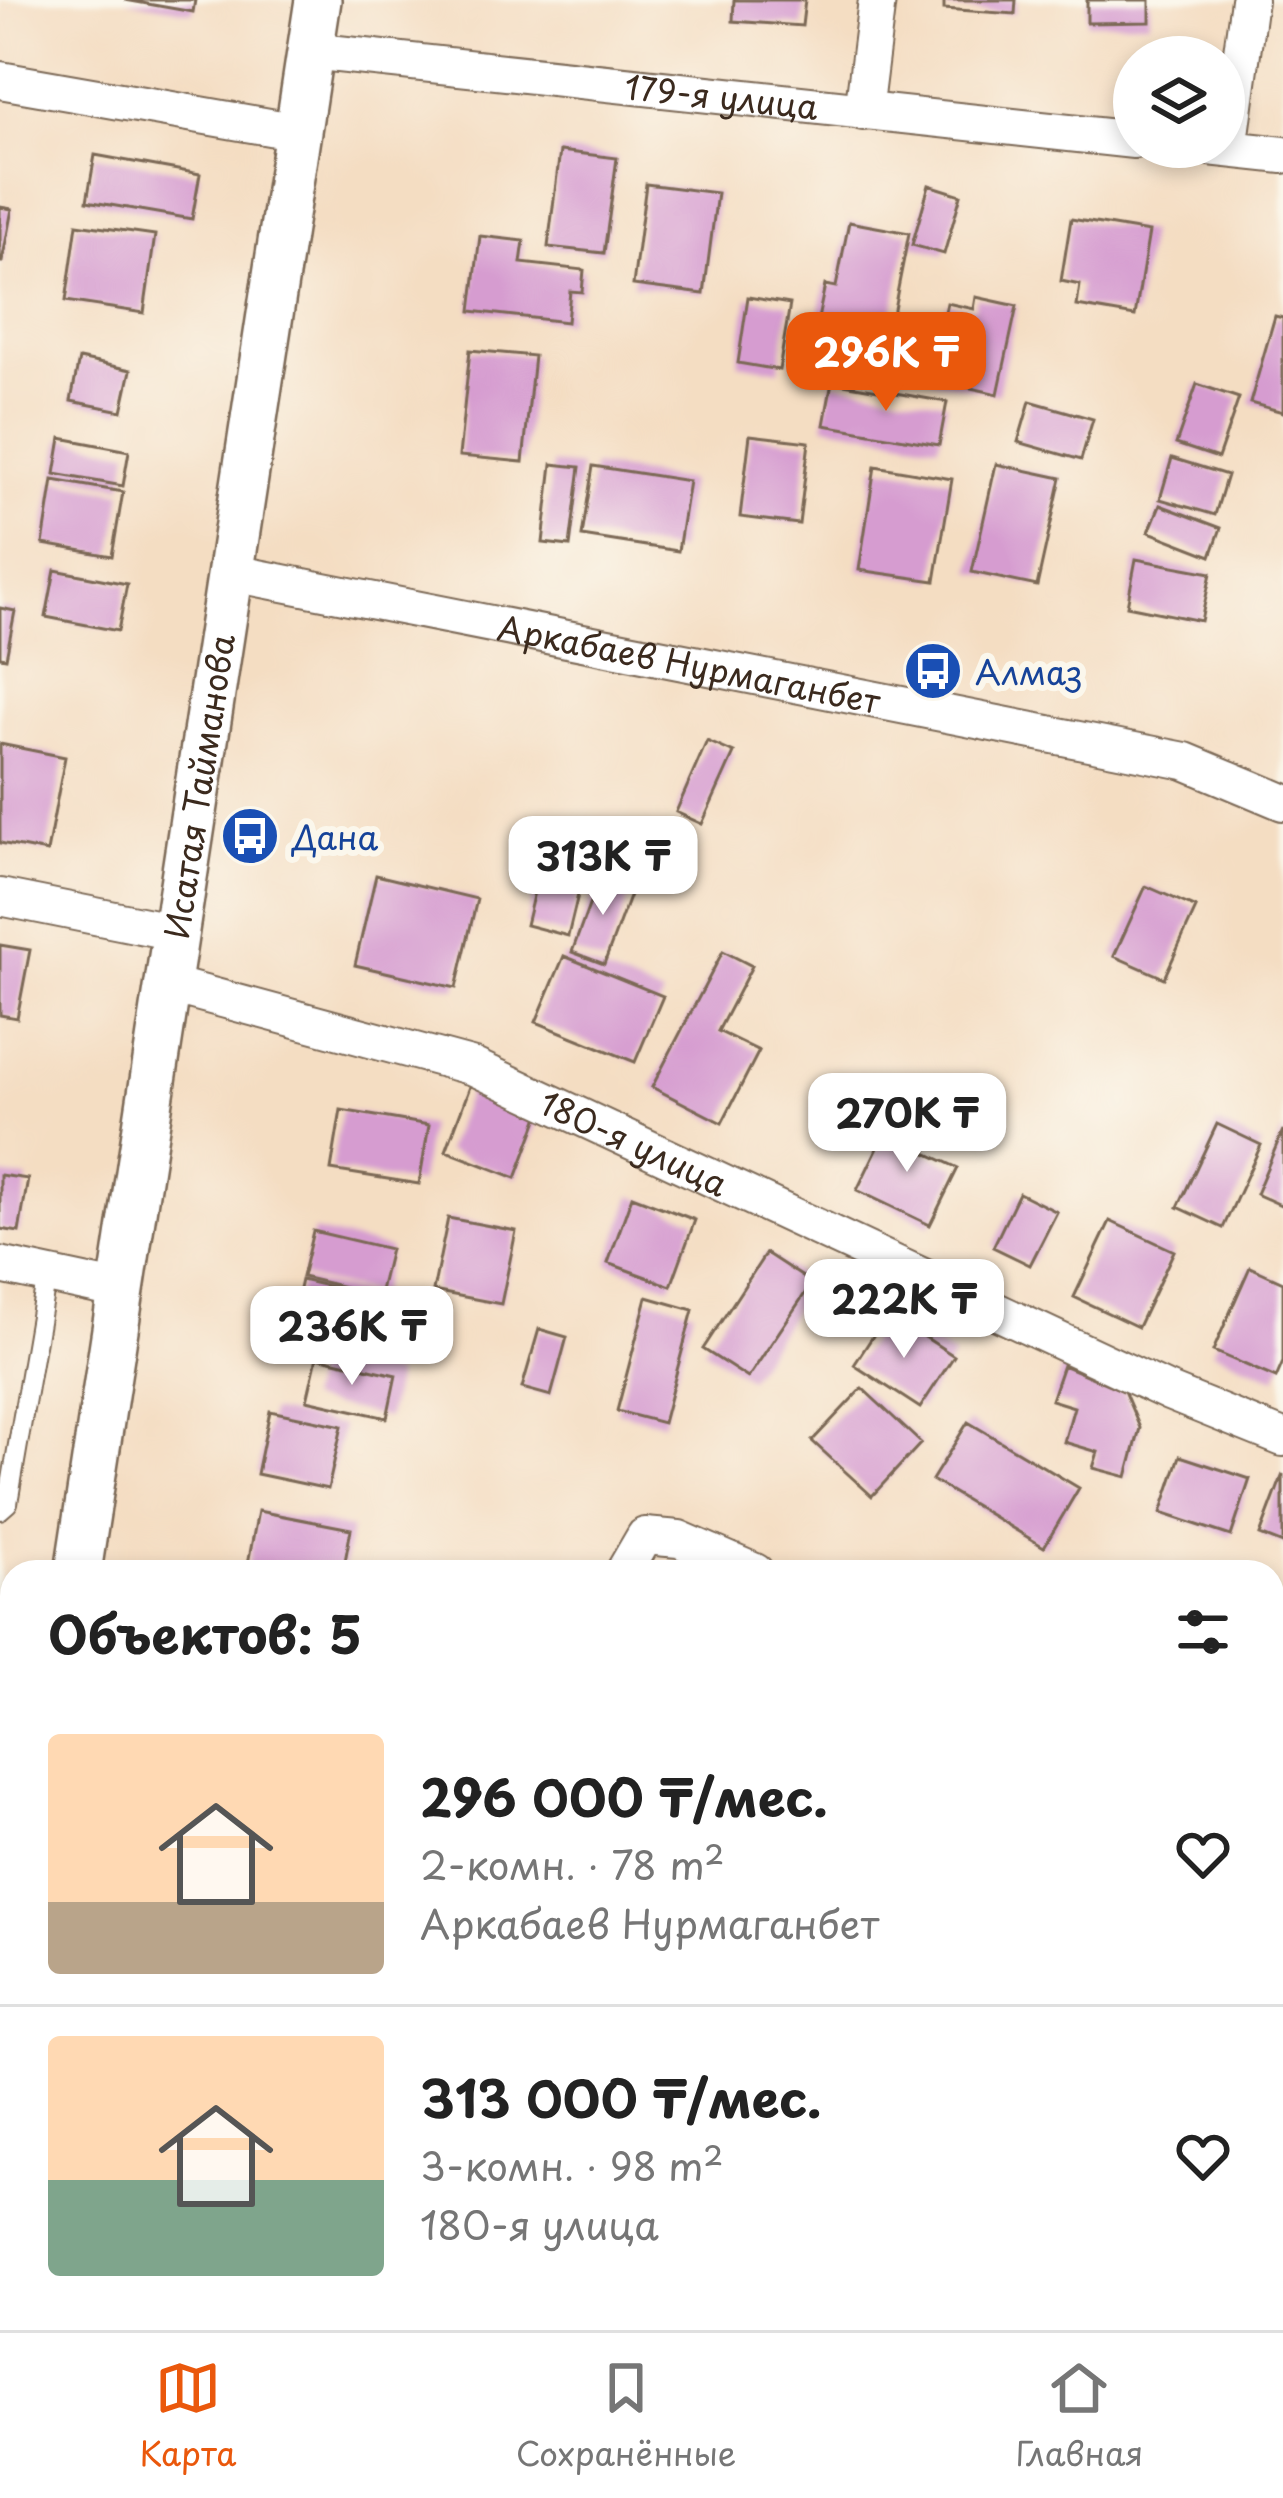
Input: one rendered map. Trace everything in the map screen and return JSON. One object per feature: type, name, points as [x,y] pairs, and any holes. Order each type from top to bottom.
[{"type":"street","name":"Исатая Тайманова","points":[[80,1560],[117,1289],[233,573],[318,0]]},
{"type":"street","points":[[863,112],[877,0]]},
{"type":"street","points":[[1241,36],[1249,0]]},
{"type":"street","name":"179-я улица","points":[[310,51],[1113,138]]},
{"type":"street","points":[[0,80],[298,132]]},
{"type":"street","points":[[1245,151],[1283,155]]},
{"type":"street","name":"Аркабаев Нурмаганбет","points":[[233,573],[1185,761],[1283,802]]},
{"type":"street","points":[[0,897],[175,932]]},
{"type":"street","name":"180-я улица","points":[[166,984],[475,1067],[1168,1392],[1283,1438]]},
{"type":"street","points":[[0,1265],[117,1289]]},
{"type":"street","points":[[631,1560],[645,1536],[679,1539],[727,1560]]},
{"type":"lane","points":[[0,1510],[8,1503],[47,1275]]},
{"type":"building","points":[[125,0],[195,0],[193,12]]},
{"type":"building","points":[[734,0],[805,0],[802,26],[733,21]]},
{"type":"building","points":[[944,0],[1016,0],[1015,14],[944,9]]},
{"type":"building","points":[[1087,0],[1150,0],[1150,22],[1087,23]]},
{"type":"building","points":[[560,151],[617,158],[604,253],[548,247]]},
{"type":"building","points":[[95,155],[200,174],[192,219],[87,201]]},
{"type":"building","points":[[646,184],[717,193],[704,294],[633,285]]},
{"type":"building","points":[[929,185],[961,195],[944,254],[912,245]]},
{"type":"building","points":[[0,207],[12,209],[2,262],[0,262]]},
{"type":"building","points":[[1071,219],[1149,232],[1135,316],[1077,306],[1080,285],[1061,281]]},
{"type":"building","points":[[849,222],[909,233],[889,334],[818,319],[825,285],[836,287]]},
{"type":"building","points":[[77,224],[155,235],[144,313],[66,301]]},
{"type":"building","points":[[480,236],[524,241],[521,263],[584,270],[582,292],[570,291],[567,322],[471,311]]},
{"type":"building","points":[[748,297],[790,304],[779,370],[738,363]]},
{"type":"building","points":[[976,297],[1017,306],[998,394],[930,379],[947,303],[974,309]]},
{"type":"building","points":[[1275,316],[1283,318],[1283,412],[1250,403]]},
{"type":"building","points":[[800,326],[865,338],[857,377],[793,365]]},
{"type":"building","points":[[470,350],[534,356],[523,462],[459,456]]},
{"type":"building","points":[[79,359],[131,370],[122,411],[71,401]]},
{"type":"building","points":[[832,382],[947,402],[939,445],[824,425]]},
{"type":"building","points":[[1197,384],[1239,398],[1218,458],[1176,444]]},
{"type":"building","points":[[1030,401],[1093,419],[1081,460],[1018,442]]},
{"type":"building","points":[[750,435],[809,442],[799,524],[740,517]]},
{"type":"building","points":[[61,438],[129,451],[123,486],[55,474]]},
{"type":"building","points":[[1172,458],[1227,475],[1215,515],[1160,499]]},
{"type":"building","points":[[552,464],[580,467],[570,546],[543,543]]},
{"type":"building","points":[[996,464],[1061,478],[1037,586],[972,572]]},
{"type":"building","points":[[593,466],[689,481],[678,551],[582,536]]},
{"type":"building","points":[[875,466],[952,479],[935,581],[859,570]]},
{"type":"building","points":[[53,480],[123,492],[112,556],[43,544]]},
{"type":"building","points":[[1160,505],[1221,528],[1211,556],[1149,532]]},
{"type":"building","points":[[1136,559],[1211,573],[1201,621],[1127,606]]},
{"type":"building","points":[[55,570],[127,584],[118,631],[46,617]]},
{"type":"building","points":[[0,608],[15,611],[6,658],[0,657]]},
{"type":"building","points":[[707,741],[734,753],[702,824],[676,812]]},
{"type":"building","points":[[0,744],[65,757],[47,852],[0,843]]},
{"type":"building","points":[[539,824],[588,841],[578,870],[529,854]]},
{"type":"building","points":[[540,867],[582,878],[568,936],[526,925]]},
{"type":"building","points":[[601,873],[634,884],[604,964],[572,952]]},
{"type":"building","points":[[376,875],[477,899],[456,988],[355,965]]},
{"type":"building","points":[[1146,886],[1196,908],[1164,978],[1114,956]]},
{"type":"building","points":[[0,945],[30,950],[17,1018],[0,1015]]},
{"type":"building","points":[[723,951],[752,966],[718,1031],[759,1051],[722,1123],[652,1087]]},
{"type":"building","points":[[564,956],[663,996],[635,1062],[536,1022]]},
{"type":"building","points":[[471,1084],[541,1111],[516,1178],[446,1151]]},
{"type":"building","points":[[341,1110],[429,1125],[419,1184],[331,1170]]},
{"type":"building","points":[[891,1120],[928,1138],[922,1151],[958,1168],[930,1225],[857,1190]]},
{"type":"building","points":[[1217,1124],[1261,1145],[1223,1228],[1178,1207]]},
{"type":"building","points":[[1283,1130],[1283,1206],[1256,1194]]},
{"type":"building","points":[[0,1175],[28,1179],[19,1232],[0,1229]]},
{"type":"building","points":[[1019,1193],[1057,1212],[1030,1265],[993,1247]]},
{"type":"building","points":[[632,1196],[695,1220],[671,1286],[608,1263]]},
{"type":"building","points":[[448,1218],[516,1231],[501,1304],[433,1291]]},
{"type":"building","points":[[1110,1221],[1174,1251],[1138,1327],[1074,1297]]},
{"type":"building","points":[[313,1231],[390,1249],[379,1295],[302,1277]]},
{"type":"building","points":[[766,1253],[812,1283],[748,1378],[703,1349]]},
{"type":"building","points":[[1250,1267],[1283,1282],[1283,1362],[1276,1378],[1213,1351]]},
{"type":"building","points":[[301,1280],[379,1298],[367,1351],[289,1333]]},
{"type":"building","points":[[647,1297],[693,1310],[663,1423],[617,1411]]},
{"type":"building","points":[[888,1313],[954,1356],[920,1408],[854,1365]]},
{"type":"building","points":[[539,1329],[567,1337],[551,1396],[522,1388]]},
{"type":"building","points":[[317,1357],[396,1375],[387,1418],[307,1400]]},
{"type":"building","points":[[1063,1365],[1124,1391],[1140,1428],[1127,1477],[1093,1468],[1098,1452],[1064,1442],[1074,1407],[1051,1400]]},
{"type":"building","points":[[862,1388],[921,1443],[872,1496],[812,1441]]},
{"type":"building","points":[[270,1411],[342,1426],[328,1489],[257,1474]]},
{"type":"building","points":[[968,1422],[1079,1488],[1044,1547],[932,1480]]},
{"type":"building","points":[[1180,1456],[1250,1479],[1231,1536],[1161,1513]]},
{"type":"building","points":[[1283,1474],[1283,1544],[1260,1535]]},
{"type":"building","points":[[258,1511],[351,1529],[345,1560],[249,1560]]},
{"type":"place","name":"Алмаз","points":[[933,671]]},
{"type":"place","name":"Дана","points":[[250,836]]}]
